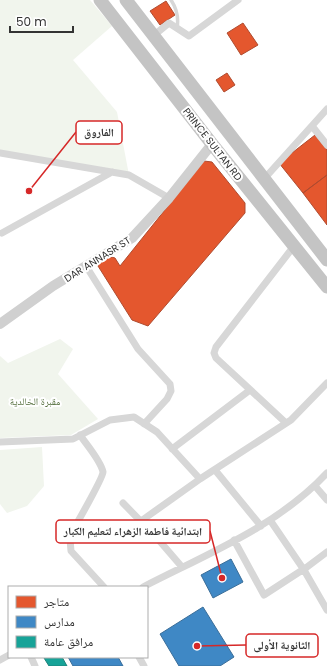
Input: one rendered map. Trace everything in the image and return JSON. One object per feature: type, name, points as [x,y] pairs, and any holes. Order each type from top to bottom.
[{"type":"highway","name":"PRINCE SULTAN RD","points":[[100,0],[212,144],[327,287]]},
{"type":"highway","name":"PRINCE SULTAN RD","points":[[126,0],[327,260]]},
{"type":"street","points":[[153,36],[169,23],[189,36],[238,0]]},
{"type":"street","points":[[264,179],[327,109]]},
{"type":"street","points":[[312,126],[327,145]]},
{"type":"street","name":"DAR ANNASR ST","points":[[0,324],[53,286],[132,238],[168,198],[212,144]]},
{"type":"street","points":[[0,153],[129,175],[168,198]]},
{"type":"street","points":[[1,232],[112,172]]},
{"type":"street","points":[[286,423],[216,358],[214,352],[216,347],[294,246]]},
{"type":"street","points":[[86,266],[138,349],[170,384],[171,391],[167,399],[144,424]]},
{"type":"street","points":[[141,521],[200,479],[291,420],[327,383]]},
{"type":"street","points":[[172,449],[250,390]]},
{"type":"street","points":[[0,442],[73,439],[110,420],[134,417],[157,432],[200,479]]},
{"type":"street","points":[[80,435],[101,466],[103,473],[72,532],[70,539],[71,551],[103,586]]},
{"type":"street","points":[[215,470],[261,526]]},
{"type":"street","points":[[145,586],[261,526],[315,486],[327,473]]},
{"type":"street","points":[[315,486],[327,500]]},
{"type":"street","points":[[124,503],[182,567]]},
{"type":"street","points":[[270,520],[304,570],[327,610]]},
{"type":"street","points":[[234,540],[264,595],[304,570],[327,552]]},
{"type":"lane","points":[[171,0],[178,14],[177,28]]},
{"type":"green space","points":[[0,0],[90,0],[112,26],[73,60],[117,112],[129,175],[0,153]]},
{"type":"green space","name":"مقبرة الخالدية","points":[[60,339],[73,349],[58,374],[98,419],[71,435],[0,438],[0,356],[8,363]]},
{"type":"green space","points":[[42,447],[44,486],[27,506],[7,513],[0,504],[0,450]]},
{"type":"building: متاجر","points":[[166,1],[175,15],[160,25],[150,11]]},
{"type":"building: متاجر","points":[[243,23],[258,45],[241,55],[227,33]]},
{"type":"building: متاجر","points":[[227,73],[235,85],[224,92],[216,80]]},
{"type":"building: متاجر","points":[[315,135],[327,150],[327,175],[303,193],[279,163]]},
{"type":"building: متاجر","points":[[204,161],[212,162],[245,203],[245,213],[148,326],[132,320],[98,266],[101,260],[108,256],[115,258],[120,266]]},
{"type":"building: متاجر","points":[[327,175],[327,225],[303,193]]},
{"type":"building: مدارس","points":[[231,559],[243,582],[213,598],[201,575]]},
{"type":"building: مدارس","points":[[203,607],[234,657],[220,666],[179,666],[160,634]]},
{"type":"building: مدارس","points":[[69,658],[119,658],[123,666],[73,666]]},
{"type":"building: مرافق عامة","points":[[44,658],[63,658],[67,666],[49,666]]},
{"type":"place","name":"الفاروق","points":[[29,191]]},
{"type":"place","name":"ابتدائية فاطمة الزهراء لتعليم الكبار","points":[[222,578]]},
{"type":"place","name":"الثانوية الأولى","points":[[197,646]]}]
